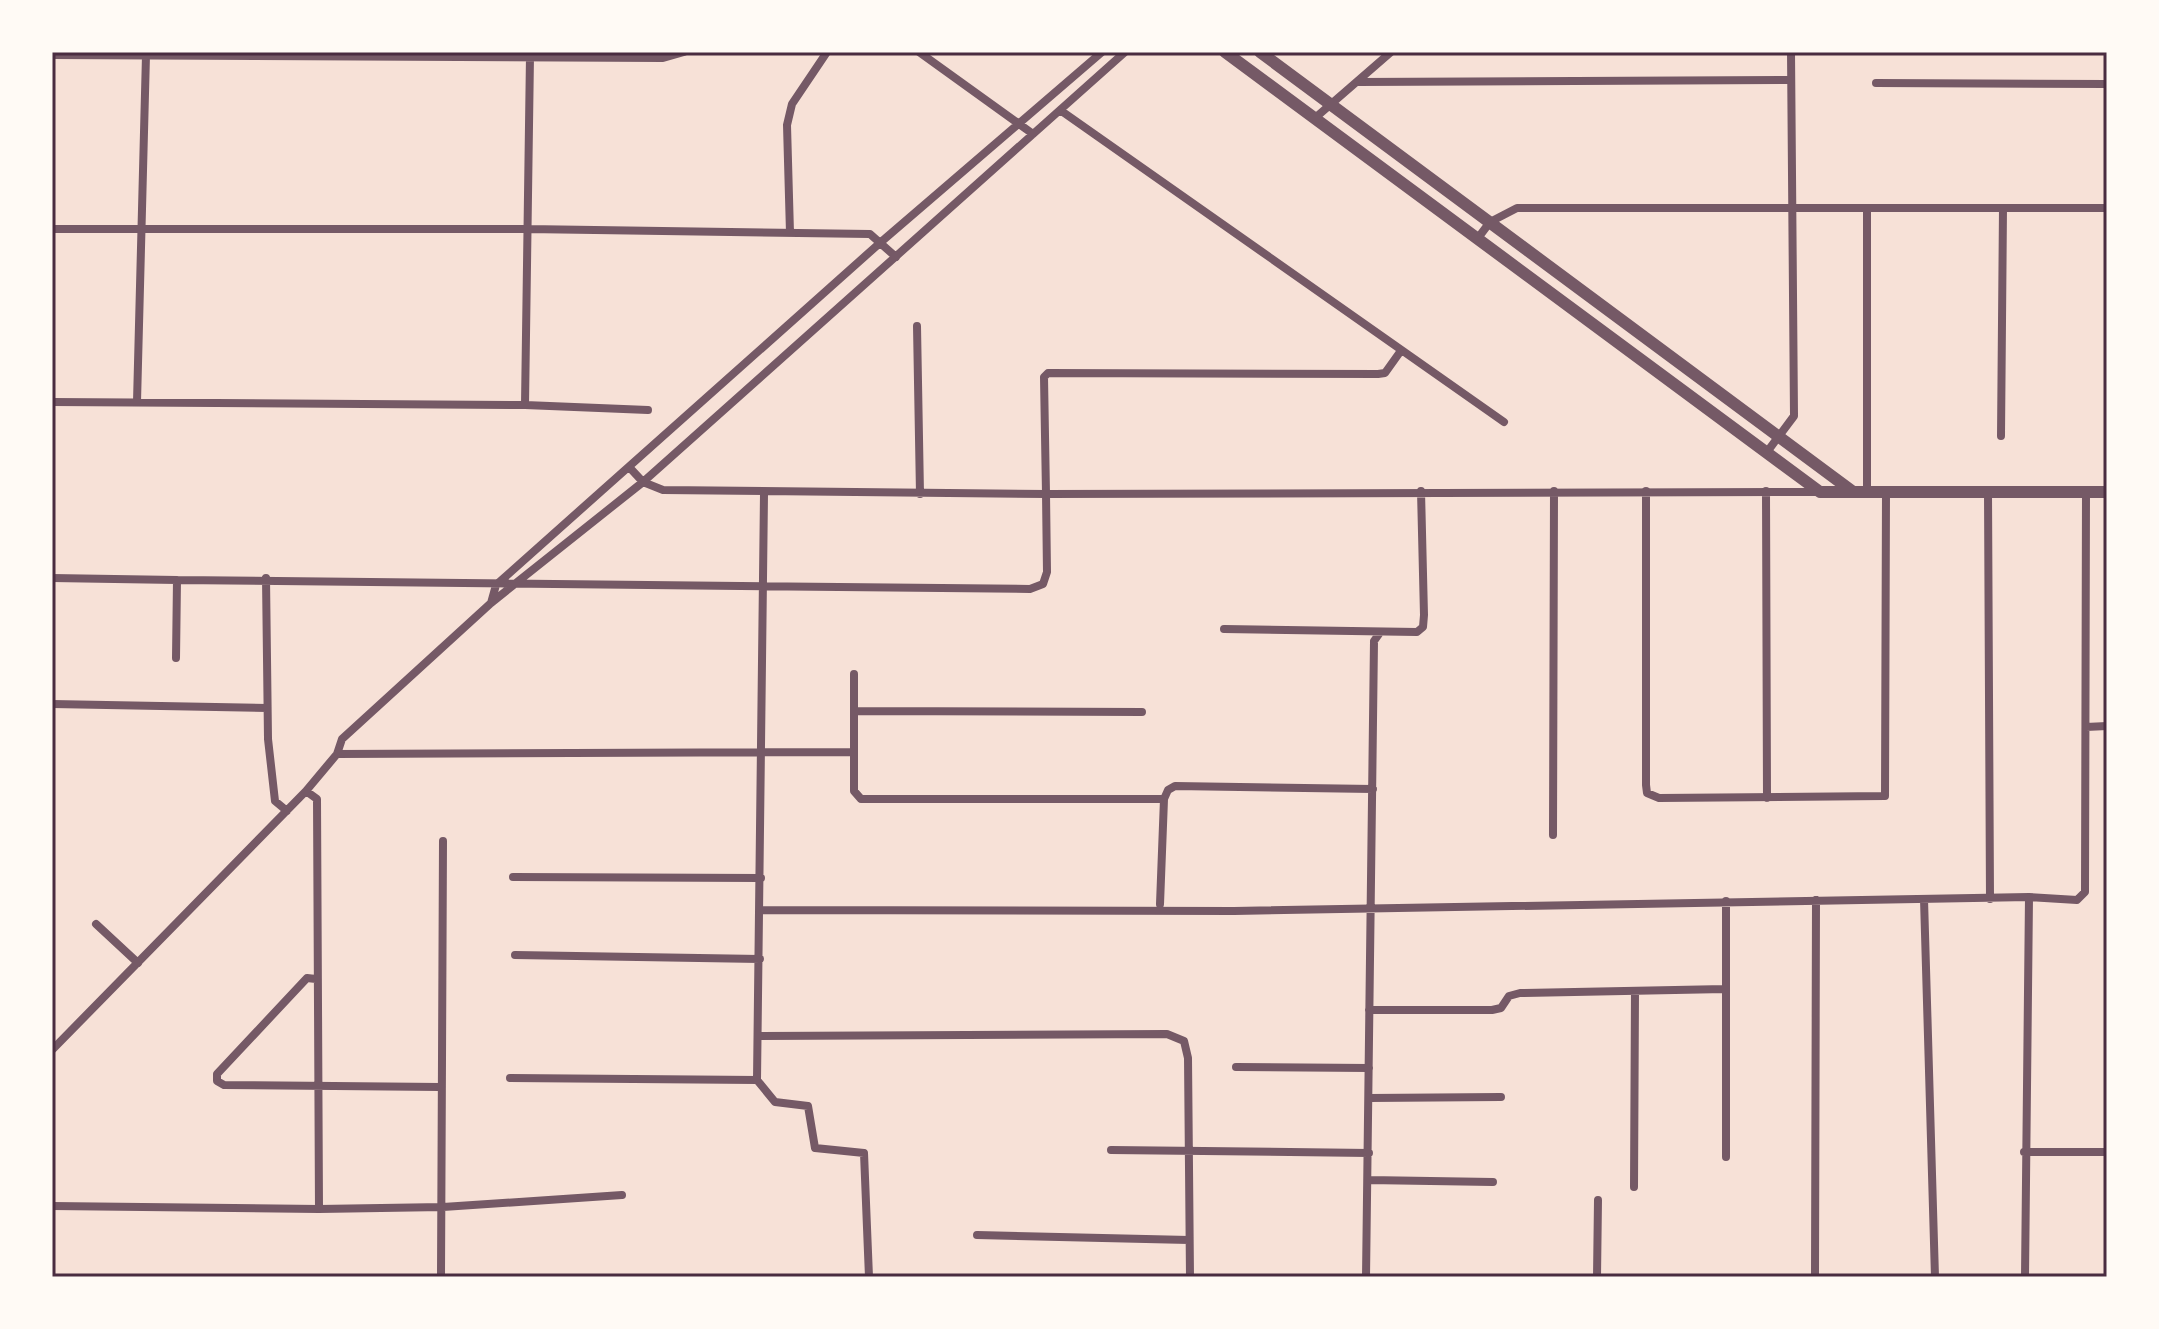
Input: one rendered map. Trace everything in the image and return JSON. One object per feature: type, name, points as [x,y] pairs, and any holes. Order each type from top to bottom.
[{"type":"street","points":[[52,55],[178,53],[663,58],[684,52]]},
{"type":"street","points":[[790,233],[787,125],[792,104],[827,52]]},
{"type":"street","points":[[919,52],[1022,123],[1033,134]]},
{"type":"street","points":[[491,603],[496,585],[881,242],[1102,52]]},
{"type":"street","points":[[52,1050],[306,791],[337,754],[342,739],[491,603],[518,585],[643,482],[1125,52]]},
{"type":"street","points":[[1225,52],[1820,492]]},
{"type":"street","points":[[1260,52],[1852,492]]},
{"type":"street","points":[[1315,118],[1391,52]]},
{"type":"street","points":[[1767,452],[1794,416],[1791,52]]},
{"type":"street","points":[[137,402],[146,55]]},
{"type":"street","points":[[525,405],[530,56]]},
{"type":"street","points":[[1358,82],[1791,80]]},
{"type":"street","points":[[1876,83],[2107,84]]},
{"type":"street","points":[[1060,110],[1400,352],[1504,422]]},
{"type":"street","points":[[1478,238],[1490,222],[1517,208],[2107,208]]},
{"type":"street","points":[[1867,208],[1867,492]]},
{"type":"street","points":[[2001,436],[2003,208]]},
{"type":"street","points":[[52,229],[527,229],[870,234],[896,257]]},
{"type":"street","points":[[917,326],[920,494]]},
{"type":"street","points":[[52,578],[266,578],[496,585],[1030,589],[1043,584],[1047,572],[1044,377],[1048,373],[1378,374],[1385,373],[1400,352]]},
{"type":"street","points":[[52,402],[525,405],[648,410]]},
{"type":"street","points":[[630,468],[643,482],[663,490],[764,494],[2107,492]]},
{"type":"street","points":[[1224,629],[1370,630],[1379,634],[1417,632],[1423,627],[1421,491]]},
{"type":"street","points":[[1553,835],[1554,491]]},
{"type":"street","points":[[1646,491],[1647,793],[1659,798],[1885,796],[1886,492]]},
{"type":"street","points":[[1766,491],[1767,798]]},
{"type":"street","points":[[1988,492],[1990,899]]},
{"type":"street","points":[[761,910],[1234,911],[2029,897],[2077,900],[2085,892],[2086,492]]},
{"type":"street","points":[[764,494],[764,751],[757,1080],[775,1102],[808,1106],[815,1148],[864,1153],[869,1277]]},
{"type":"street","points":[[266,578],[267,708],[275,801],[287,811]]},
{"type":"street","points":[[176,658],[177,580]]},
{"type":"street","points":[[1366,1277],[1368,907],[1374,641],[1379,634]]},
{"type":"street","points":[[854,674],[854,791],[861,799],[1164,799]]},
{"type":"street","points":[[52,704],[267,708]]},
{"type":"street","points":[[854,711],[1142,712]]},
{"type":"street","points":[[2086,727],[2107,726]]},
{"type":"street","points":[[337,754],[853,752]]},
{"type":"street","points":[[1160,904],[1164,799],[1168,790],[1175,786],[1373,789]]},
{"type":"street","points":[[306,791],[317,799],[319,1209]]},
{"type":"street","points":[[441,1277],[443,841]]},
{"type":"street","points":[[513,877],[761,878]]},
{"type":"street","points":[[2025,1277],[2029,897]]},
{"type":"street","points":[[1924,899],[1935,1277]]},
{"type":"street","points":[[1815,1277],[1816,900]]},
{"type":"street","points":[[1726,901],[1726,1157]]},
{"type":"street","points":[[96,924],[138,963]]},
{"type":"street","points":[[515,955],[760,959]]},
{"type":"street","points":[[316,979],[307,978],[217,1074],[217,1081],[224,1085],[440,1087]]},
{"type":"street","points":[[1369,1010],[1492,1010],[1501,1008],[1509,996],[1520,993],[1725,989]]},
{"type":"street","points":[[1634,1187],[1635,991]]},
{"type":"street","points":[[758,1036],[1167,1034],[1184,1041],[1188,1058],[1190,1277]]},
{"type":"street","points":[[1236,1067],[1369,1068]]},
{"type":"street","points":[[510,1078],[757,1080]]},
{"type":"street","points":[[1369,1098],[1501,1097]]},
{"type":"street","points":[[1111,1150],[1369,1153]]},
{"type":"street","points":[[2024,1152],[2107,1152]]},
{"type":"street","points":[[1368,1180],[1493,1182]]},
{"type":"street","points":[[52,1206],[443,1207],[622,1195]]},
{"type":"street","points":[[1597,1277],[1598,1200]]},
{"type":"street","points":[[977,1235],[1189,1240]]}]
